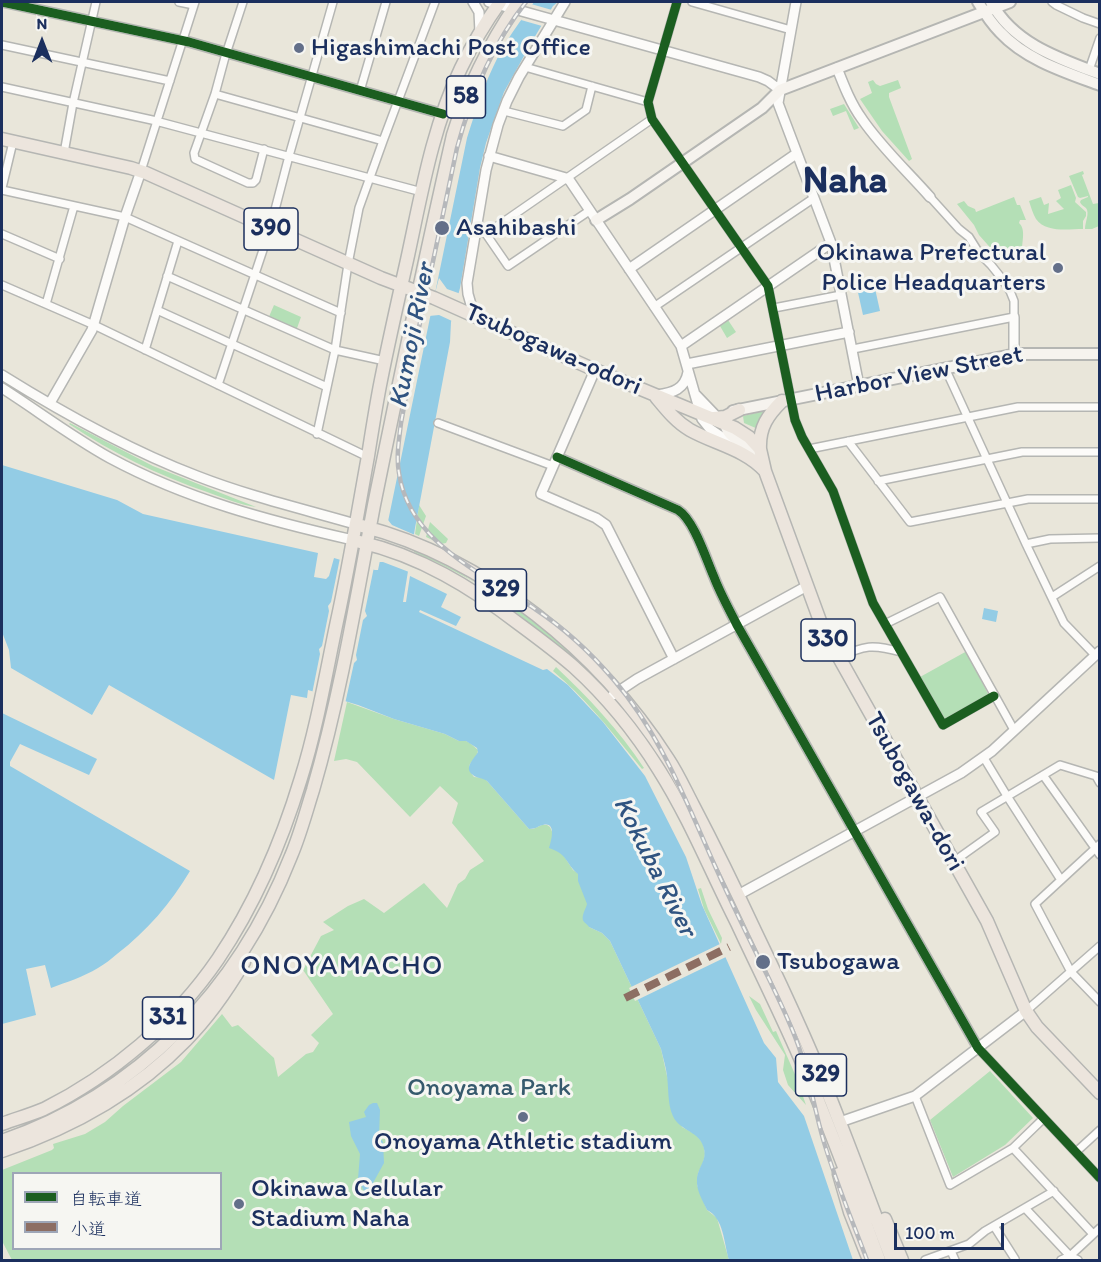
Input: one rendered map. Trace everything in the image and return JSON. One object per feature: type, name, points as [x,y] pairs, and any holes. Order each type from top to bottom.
[{"type":"highway","name":"58","points":[[353,540],[385,361],[422,192],[443,114],[460,70],[496,2]]},
{"type":"highway","name":"58","points":[[374,545],[418,292],[453,135],[459,114],[486,51],[516,5]]},
{"type":"highway","name":"390","points":[[7,140],[141,171],[401,286]]},
{"type":"highway","name":"Tsubogawa-odori","points":[[401,286],[474,315],[654,395],[718,416],[749,437],[759,449]]},
{"type":"highway","name":"Tsubogawa-odori","points":[[654,395],[676,420],[691,430],[736,450],[762,467]]},
{"type":"highway","points":[[759,449],[760,433],[764,422],[787,400]]},
{"type":"highway","points":[[664,406],[718,416]]},
{"type":"highway","name":"330","points":[[759,449],[762,467]]},
{"type":"highway","name":"Tsubogawa-dori","points":[[762,467],[823,629],[990,928],[1026,1011],[1037,1027],[1100,1093]]},
{"type":"highway","name":"329","points":[[356,524],[414,544],[443,557],[478,576],[540,617],[579,651],[617,692],[669,760],[706,829],[786,996],[892,1260]]},
{"type":"highway","name":"329","points":[[353,540],[412,559],[453,579],[491,603],[574,667],[606,701],[648,753],[695,834],[726,902],[838,1128],[879,1260]]},
{"type":"highway","name":"331","points":[[2,1124],[41,1110],[77,1091],[131,1052],[154,1032],[199,985],[236,931],[276,850],[302,776],[321,698],[353,540]]},
{"type":"highway","name":"331","points":[[2,1141],[47,1123],[94,1097],[135,1070],[195,1014],[222,981],[254,935],[291,856],[316,779],[336,702],[364,565],[374,545]]},
{"type":"highway","points":[[726,902],[738,895]]},
{"type":"highway","name":"331","points":[[2,1150],[32,1140],[77,1120],[108,1102],[160,1064],[187,1039],[230,985],[249,954],[254,935]]},
{"type":"highway","points":[[838,1128],[836,1164],[850,1212],[870,1260]]},
{"type":"highway","points":[[838,1128],[859,1156],[902,1260]]},
{"type":"main road","points":[[593,215],[630,199],[762,108],[780,90],[987,5],[1010,2]]},
{"type":"main road","points":[[987,5],[1026,41],[1094,72]]},
{"type":"main road","points":[[987,5],[998,31],[1012,44],[1057,68],[1100,85]]},
{"type":"main road","name":"Harbor View Street","points":[[718,416],[1014,355],[1100,354]]},
{"type":"main road","points":[[718,416],[729,434],[750,449],[762,467]]},
{"type":"street","points":[[2,2],[183,41],[443,114]]},
{"type":"street","points":[[64,153],[96,2]]},
{"type":"street","points":[[50,403],[94,325],[125,217],[195,3],[179,2]]},
{"type":"street","points":[[243,2],[194,153],[195,159],[248,183],[253,183],[256,180],[264,149]]},
{"type":"street","points":[[218,386],[270,228],[333,2]]},
{"type":"street","points":[[360,91],[386,2]]},
{"type":"street","points":[[318,434],[359,208],[435,2]]},
{"type":"street","points":[[473,2],[479,12],[480,32]]},
{"type":"street","points":[[496,2],[516,5],[526,12],[759,77],[780,90]]},
{"type":"street","points":[[474,315],[467,289],[489,156],[504,111],[525,67],[550,19],[565,2]]},
{"type":"street","points":[[676,2],[648,102],[652,119],[768,286],[781,346],[787,400],[802,437],[833,491],[873,603],[943,725],[994,696]]},
{"type":"street","points":[[692,2],[791,30]]},
{"type":"street","points":[[796,2],[778,104],[831,243],[859,386]]},
{"type":"street","points":[[1052,2],[1100,24]]},
{"type":"street","points":[[1094,72],[1100,38]]},
{"type":"street","points":[[2,45],[170,81]]},
{"type":"street","points":[[525,67],[648,102]]},
{"type":"street","points":[[837,68],[862,119],[959,229],[969,237],[979,254],[991,265],[1010,291],[1014,301],[1014,355]]},
{"type":"street","points":[[504,111],[563,126],[586,110],[592,86]]},
{"type":"street","points":[[2,87],[156,121],[422,192]]},
{"type":"street","points":[[215,94],[383,141]]},
{"type":"street","points":[[486,234],[652,119]]},
{"type":"street","points":[[7,140],[2,189],[125,217],[341,313]]},
{"type":"street","points":[[629,269],[796,154]]},
{"type":"street","points":[[489,156],[570,181],[681,346],[696,395],[718,416],[710,429],[732,443],[736,450]]},
{"type":"street","points":[[654,307],[814,198]]},
{"type":"street","points":[[46,304],[74,206]]},
{"type":"street","points":[[476,231],[486,234],[508,266],[593,215]]},
{"type":"street","points":[[2,234],[60,259]]},
{"type":"street","points":[[145,350],[178,241]]},
{"type":"street","points":[[681,346],[831,243]]},
{"type":"street","points":[[167,276],[335,350],[385,361]]},
{"type":"street","points":[[2,285],[94,325],[368,457]]},
{"type":"street","points":[[774,308],[841,295]]},
{"type":"street","points":[[157,310],[327,387]]},
{"type":"street","points":[[852,349],[1014,317]]},
{"type":"street","points":[[688,367],[849,332]]},
{"type":"street","points":[[654,395],[669,393],[679,388],[684,383],[688,367]]},
{"type":"street","points":[[738,895],[962,773],[984,758],[1097,653],[1064,623],[945,368]]},
{"type":"street","points":[[595,370],[541,494],[596,518],[606,525],[674,659]]},
{"type":"street","points":[[2,375],[127,445],[200,477],[356,524]]},
{"type":"street","points":[[2,388],[94,449],[157,481],[236,510],[353,540]]},
{"type":"street","points":[[809,449],[1018,407],[1100,407]]},
{"type":"street","points":[[438,423],[555,461],[687,517],[737,624],[978,1048],[1100,1178]]},
{"type":"street","points":[[848,441],[910,522],[1028,499],[1100,499]]},
{"type":"street","points":[[878,481],[1022,452],[1100,452]]},
{"type":"street","points":[[1026,544],[1050,538],[1100,538]]},
{"type":"street","points":[[1052,597],[1100,567]]},
{"type":"street","points":[[606,701],[617,692],[674,659],[807,586]]},
{"type":"street","points":[[885,624],[939,597],[1014,730]]},
{"type":"street","points":[[838,658],[854,650],[870,646],[886,647],[901,652]]},
{"type":"street","points":[[984,758],[1061,880]]},
{"type":"street","points":[[953,862],[995,832],[981,812],[1060,765],[1096,776],[1100,783]]},
{"type":"street","points":[[1043,775],[1098,850],[1035,904],[1071,972],[1100,1002]]},
{"type":"street","points":[[838,1128],[915,1096],[1026,1011],[1100,946]]},
{"type":"street","points":[[915,1096],[950,1185],[1013,1148],[1043,1119]]},
{"type":"street","points":[[1076,1152],[1100,1130]]},
{"type":"street","points":[[1013,1148],[1093,1234]]},
{"type":"street","points":[[925,1260],[969,1244],[994,1226],[1053,1191]]},
{"type":"street","points":[[1025,1208],[1070,1256],[1078,1260]]},
{"type":"street","points":[[994,1226],[1015,1259]]},
{"type":"street","points":[[1061,1260],[1070,1256],[1100,1228]]},
{"type":"street","points":[[951,1251],[955,1260]]},
{"type":"green space","points":[[873,80],[880,86],[898,80],[901,88],[889,93],[889,97],[912,159],[909,161],[882,131],[860,99],[872,93],[868,82]]},
{"type":"green space","points":[[844,104],[859,128],[854,130],[846,111],[833,116],[830,109]]},
{"type":"green space","points":[[1083,171],[1082,175],[1093,204],[1099,203],[1099,226],[1092,229],[1085,229],[1087,210],[1080,202],[1088,196],[1078,197],[1069,176]]},
{"type":"green space","points":[[1071,185],[1076,198],[1075,202],[1086,212],[1083,229],[1058,229],[1040,223],[1029,201],[1041,197],[1044,205],[1049,203],[1048,214],[1064,209],[1056,201],[1061,198],[1058,190]]},
{"type":"green space","points":[[1014,197],[1026,220],[1020,220],[1019,223],[1023,232],[1022,251],[997,257],[957,204],[964,201],[976,212]]},
{"type":"green space","points":[[274,305],[301,317],[296,331],[268,319]]},
{"type":"green space","points":[[728,320],[736,332],[727,338],[720,326]]},
{"type":"green space","points":[[769,410],[758,429],[744,423],[743,416]]},
{"type":"green space","points":[[70,423],[153,466],[256,507],[226,499],[153,471],[119,454]]},
{"type":"green space","points":[[419,505],[426,516],[419,536],[415,534]]},
{"type":"green space","points":[[430,522],[448,539],[446,543],[441,544],[426,537]]},
{"type":"green space","points":[[414,550],[457,571],[477,584],[414,552]]},
{"type":"green space","points":[[487,590],[525,615],[566,647],[599,681],[596,684],[536,629]]},
{"type":"green space","points":[[967,651],[988,694],[944,719],[920,677]]},
{"type":"green space","points":[[556,667],[603,715],[644,768],[642,769],[586,702],[553,671]]},
{"type":"green space","name":"Onoyama Park","points":[[347,702],[470,743],[478,750],[469,768],[474,777],[484,778],[529,829],[542,825],[550,827],[558,851],[579,874],[587,901],[589,927],[602,933],[610,941],[661,1049],[682,1127],[695,1134],[703,1143],[705,1154],[698,1173],[697,1185],[707,1210],[717,1218],[729,1260],[12,1260],[2,1241],[2,1170],[52,1150],[53,1144],[85,1134],[105,1122],[181,1062],[222,1014],[232,1027],[238,1025],[274,1058],[278,1077],[306,1054],[313,1052],[319,1043],[311,1035],[333,1014],[303,970],[321,936],[334,930],[323,922],[364,899],[384,913],[424,883],[447,908],[458,884],[465,879],[470,870],[484,861],[452,823],[458,803],[440,786],[410,817],[357,762],[346,759],[334,761]]},
{"type":"green space","points":[[701,888],[722,938],[721,944],[704,909],[698,889]]},
{"type":"green space","points":[[749,996],[760,1004],[773,1032],[776,1031],[806,1105],[788,1085],[783,1070],[785,1055]]},
{"type":"green space","points":[[990,1071],[1033,1118],[1005,1145],[953,1177],[930,1120]]},
{"type":"water","name":"Kokuba River","points":[[534,2],[558,2],[553,6],[504,92],[486,143],[460,288],[451,322],[450,342],[403,602],[406,602],[410,576],[447,594],[441,607],[461,617],[456,626],[420,610],[419,612],[543,670],[547,669],[568,685],[603,722],[645,776],[686,857],[702,905],[764,1043],[776,1058],[778,1082],[804,1116],[853,1260],[729,1260],[720,1225],[713,1214],[707,1210],[697,1184],[704,1149],[700,1139],[680,1125],[673,1116],[661,1049],[610,941],[602,933],[589,927],[583,920],[587,904],[578,881],[578,874],[563,856],[549,848],[552,833],[550,826],[543,825],[529,829],[487,781],[470,772],[469,766],[478,752],[477,748],[466,741],[459,741],[445,734],[308,690],[307,698],[291,695],[274,780],[109,685],[92,715],[11,668],[9,650],[2,632],[2,465],[117,500],[143,514],[318,553],[314,577],[326,579],[334,558],[378,570],[467,138],[493,66],[512,33]]},
{"type":"water","points":[[874,284],[880,311],[863,315],[857,288]]},
{"type":"water","points":[[984,608],[998,611],[996,622],[982,619]]},
{"type":"water","points":[[2,713],[97,759],[89,775],[20,744],[10,766],[190,871],[175,894],[148,926],[98,968],[51,988],[45,965],[26,969],[36,1015],[2,1024]]},
{"type":"water","points":[[373,1103],[377,1103],[380,1110],[379,1136],[383,1142],[384,1163],[369,1191],[369,1196],[358,1179],[360,1154],[351,1136],[349,1122],[366,1117],[364,1112]]},
{"type":"pier","points":[[531,4],[552,10],[542,26],[521,20]]},
{"type":"pier","points":[[439,278],[447,289],[461,294],[452,321],[439,315],[429,316]]},
{"type":"pier","points":[[387,514],[392,525],[415,535],[409,572],[377,562]]},
{"type":"pier","points":[[340,558],[374,567],[365,611],[367,616],[363,620],[357,660],[354,663],[345,704],[312,694],[319,649],[322,646],[328,606],[331,602]]},
{"type":"pier","points":[[722,943],[728,956],[635,1001],[629,988]]},
{"type":"railway","points":[[526,2],[503,36],[484,72],[457,148],[401,423],[398,448],[399,473],[406,497],[417,519],[433,537],[451,554],[546,616],[566,632],[613,679],[645,722],[671,768],[791,1026],[805,1066],[820,1127],[838,1185],[867,1260]]},
{"type":"marked path","points":[[625,998],[729,947]]},
{"type":"cycle path","points":[[2,2],[189,42],[443,114]]},
{"type":"cycle path","points":[[677,2],[648,102],[652,119],[768,286],[795,420],[802,437],[833,491],[873,603],[943,725],[994,696]]},
{"type":"cycle path","points":[[557,457],[678,510],[684,515],[699,540],[737,625],[978,1048],[1100,1178]]},
{"type":"place","name":"Higashimachi Post Office","points":[[299,48]]},
{"type":"place","name":"Asahibashi","points":[[442,228]]},
{"type":"place","name":"Okinawa Prefectural Police Headquarters","points":[[1058,268]]},
{"type":"place","name":"Tsubogawa","points":[[763,962]]},
{"type":"place","name":"Onoyama Athletic stadium","points":[[523,1117]]},
{"type":"place","name":"Okinawa Cellular Stadium Naha","points":[[239,1204]]},
{"type":"district","name":"Naha","points":[[845,182]]},
{"type":"district","name":"ONOYAMACHO","points":[[342,967]]},
{"type":"water label","name":"Kumoji River","points":[[413,336]]}]
